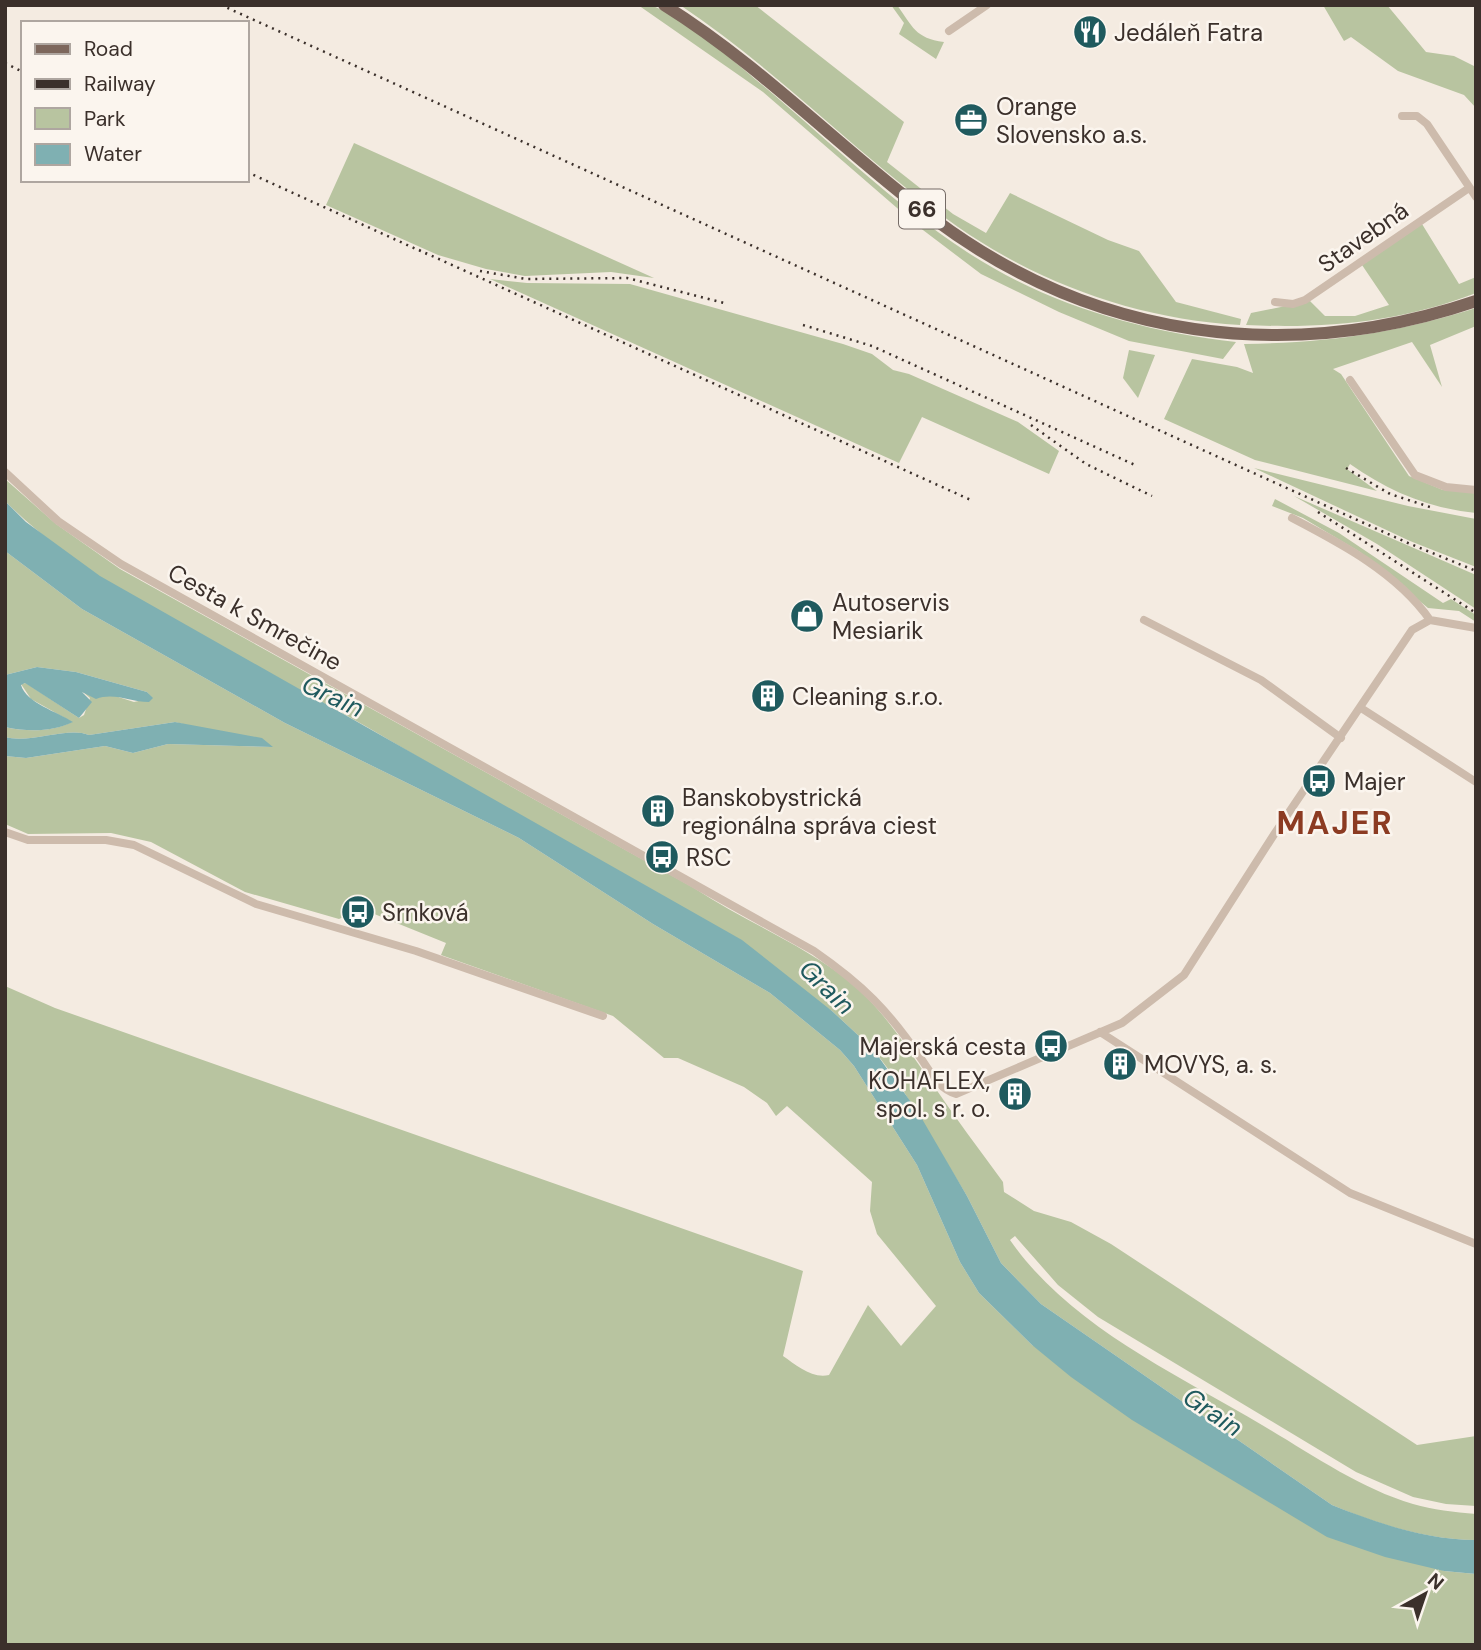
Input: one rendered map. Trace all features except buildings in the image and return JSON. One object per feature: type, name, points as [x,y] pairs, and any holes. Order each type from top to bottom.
[{"type":"main road","name":"66","points":[[664,5],[735,54],[932,218],[994,259],[1042,284],[1094,305],[1155,322],[1221,334],[1267,336],[1315,335],[1385,326],[1430,316],[1476,301]]},
{"type":"street","points":[[949,31],[987,5]]},
{"type":"street","points":[[1402,116],[1423,119],[1476,197]]},
{"type":"street","name":"Stavebná","points":[[1275,302],[1293,304],[1305,300],[1469,188]]},
{"type":"street","points":[[1350,380],[1415,475],[1446,487],[1476,490]]},
{"type":"street","name":"Cesta k Smrečine","points":[[5,472],[58,521],[121,564],[781,931],[848,975],[878,1002],[937,1082],[949,1092],[962,1093],[1100,1032]]},
{"type":"street","points":[[1292,518],[1348,549],[1387,576],[1418,603],[1430,620]]},
{"type":"street","points":[[1143,620],[1251,674],[1341,738]]},
{"type":"street","points":[[1100,1032],[1128,1019],[1189,970],[1275,833],[1412,630],[1430,620],[1476,628]]},
{"type":"street","points":[[1361,708],[1476,782]]},
{"type":"street","points":[[5,832],[28,840],[106,840],[134,845],[256,904],[416,951],[603,1016]]},
{"type":"street","points":[[1100,1032],[1350,1193],[1476,1244]]},
{"type":"green space","points":[[638,5],[653,6],[696,31],[913,213],[998,271],[1062,301],[1096,313],[1165,331],[1236,342],[1223,359],[1129,341],[1059,312],[981,274],[919,227],[763,92]]},
{"type":"green space","points":[[680,5],[755,5],[904,122],[887,162],[953,214],[986,233],[1010,193],[1108,240],[1139,251],[1176,302],[1241,319],[1240,325],[1165,315],[1093,296],[1023,266],[990,248],[922,201],[752,58]]},
{"type":"green space","points":[[891,5],[897,5],[921,34],[944,42],[936,59],[899,34],[904,23]]},
{"type":"green space","points":[[1323,5],[1387,5],[1426,52],[1454,56],[1476,67],[1476,108],[1464,95],[1398,71],[1351,37],[1344,41]]},
{"type":"green space","points":[[354,143],[654,278],[611,272],[525,276],[486,269],[438,255],[326,205]]},
{"type":"green space","points":[[1422,224],[1459,284],[1476,277],[1476,293],[1420,311],[1363,321],[1304,326],[1246,325],[1251,313],[1310,301],[1325,316],[1355,316],[1389,305],[1362,265]]},
{"type":"green space","points":[[490,279],[527,283],[630,284],[843,344],[872,354],[893,370],[909,374],[1018,422],[1059,451],[1049,474],[922,417],[899,463]]},
{"type":"green space","points":[[1476,308],[1476,326],[1430,345],[1442,387],[1412,342],[1333,369],[1341,374],[1409,476],[1443,490],[1476,492],[1476,513],[1441,507],[1409,497],[1350,464],[1347,469],[1377,491],[1255,460],[1164,419],[1192,359],[1237,367],[1253,373],[1244,344],[1362,335],[1418,324]]},
{"type":"green space","points":[[1129,350],[1155,355],[1138,398],[1123,378]]},
{"type":"green space","points":[[1254,468],[1408,506],[1476,519],[1476,567],[1410,541]]},
{"type":"green space","points":[[5,479],[56,524],[120,569],[694,888],[832,968],[862,993],[894,1029],[1003,1182],[1004,1192],[1034,1211],[1071,1222],[1111,1244],[1417,1445],[1476,1436],[1476,1506],[1446,1504],[1413,1497],[1356,1472],[1098,1317],[1058,1285],[1015,1236],[1010,1240],[1034,1270],[1062,1298],[1125,1345],[1159,1366],[1373,1489],[1413,1504],[1476,1514],[1476,1540],[1402,1530],[1332,1505],[1041,1304],[1001,1263],[967,1196],[898,1082],[873,1049],[832,1011],[426,761],[130,597],[43,535],[5,501]]},
{"type":"green space","points":[[1294,496],[1476,575],[1476,609],[1377,544]]},
{"type":"green space","points":[[1275,499],[1339,533],[1443,603],[1451,599],[1476,615],[1476,622],[1459,611],[1428,608],[1360,552],[1303,518],[1272,506]]},
{"type":"green space","points":[[5,551],[82,609],[285,723],[519,838],[653,924],[770,993],[840,1050],[854,1066],[917,1165],[960,1262],[979,1293],[1032,1345],[1444,1571],[1476,1574],[1476,1645],[5,1645],[5,986],[55,1008],[803,1271],[783,1356],[810,1373],[829,1375],[868,1305],[901,1346],[936,1306],[877,1234],[870,1211],[872,1182],[787,1106],[776,1116],[767,1103],[744,1087],[678,1058],[664,1058],[613,1016],[441,955],[446,943],[362,909],[339,919],[245,892],[151,842],[111,833],[28,834],[5,824],[5,756],[26,758],[105,746],[133,753],[168,744],[272,747],[175,722],[89,735],[71,732],[15,739],[5,737],[5,727],[39,730],[72,722],[31,699],[21,684],[26,683],[79,718],[84,715],[90,698],[82,691],[109,694],[134,702],[152,698],[147,692],[76,672],[37,667],[5,675]]},
{"type":"water","points":[[5,501],[26,522],[100,576],[742,940],[832,1011],[873,1049],[918,1112],[967,1196],[1001,1263],[1041,1304],[1332,1505],[1402,1529],[1439,1537],[1476,1540],[1476,1574],[1444,1571],[1385,1557],[1327,1537],[1132,1420],[1071,1377],[1032,1345],[979,1293],[960,1262],[917,1165],[854,1066],[840,1050],[770,993],[653,924],[519,838],[285,723],[82,609],[5,551]]},
{"type":"water","points":[[37,667],[76,672],[147,692],[153,698],[149,702],[116,697],[96,699],[82,692],[92,702],[79,718],[25,683],[21,685],[29,697],[73,722],[40,730],[5,727],[5,675]]},
{"type":"water","points":[[175,722],[262,738],[273,747],[168,744],[133,753],[105,746],[26,758],[5,756],[5,737],[15,739],[71,732],[89,735]]},
{"type":"railway","points":[[221,5],[1408,543],[1476,571]]},
{"type":"railway","points":[[5,63],[21,71]]},
{"type":"railway","points":[[248,172],[427,254]]},
{"type":"railway","points":[[419,250],[973,501]]},
{"type":"railway","points":[[480,271],[526,279],[627,278],[728,304]]},
{"type":"railway","points":[[803,325],[872,346],[1135,465]]},
{"type":"railway","points":[[1031,425],[1086,464],[1152,496]]},
{"type":"railway","points":[[1346,468],[1390,494],[1430,507]]},
{"type":"railway","points":[[1318,512],[1476,613]]},
{"type":"place","name":"Jedáleň Fatra","points":[[1090,32]]},
{"type":"place","name":"Orange Slovensko a.s.","points":[[971,120]]},
{"type":"place","name":"Autoservis Mesiarik","points":[[807,616]]},
{"type":"place","name":"Cleaning s.r.o.","points":[[768,696]]},
{"type":"place","name":"Majer","points":[[1319,781]]},
{"type":"place","name":"Banskobystrická regionálna správa ciest","points":[[658,811]]},
{"type":"place","name":"RSC","points":[[662,857]]},
{"type":"place","name":"Srnková","points":[[358,912]]},
{"type":"place","name":"Majerská cesta","points":[[1051,1046]]},
{"type":"place","name":"MOVYS, a. s.","points":[[1120,1064]]},
{"type":"place","name":"KOHAFLEX, spol. s r. o.","points":[[1015,1094]]},
{"type":"district","name":"MAJER","points":[[1335,823]]},
{"type":"water label","name":"Grain","points":[[333,696]]},
{"type":"water label","name":"Grain","points":[[827,987]]},
{"type":"water label","name":"Grain","points":[[1213,1412]]}]
